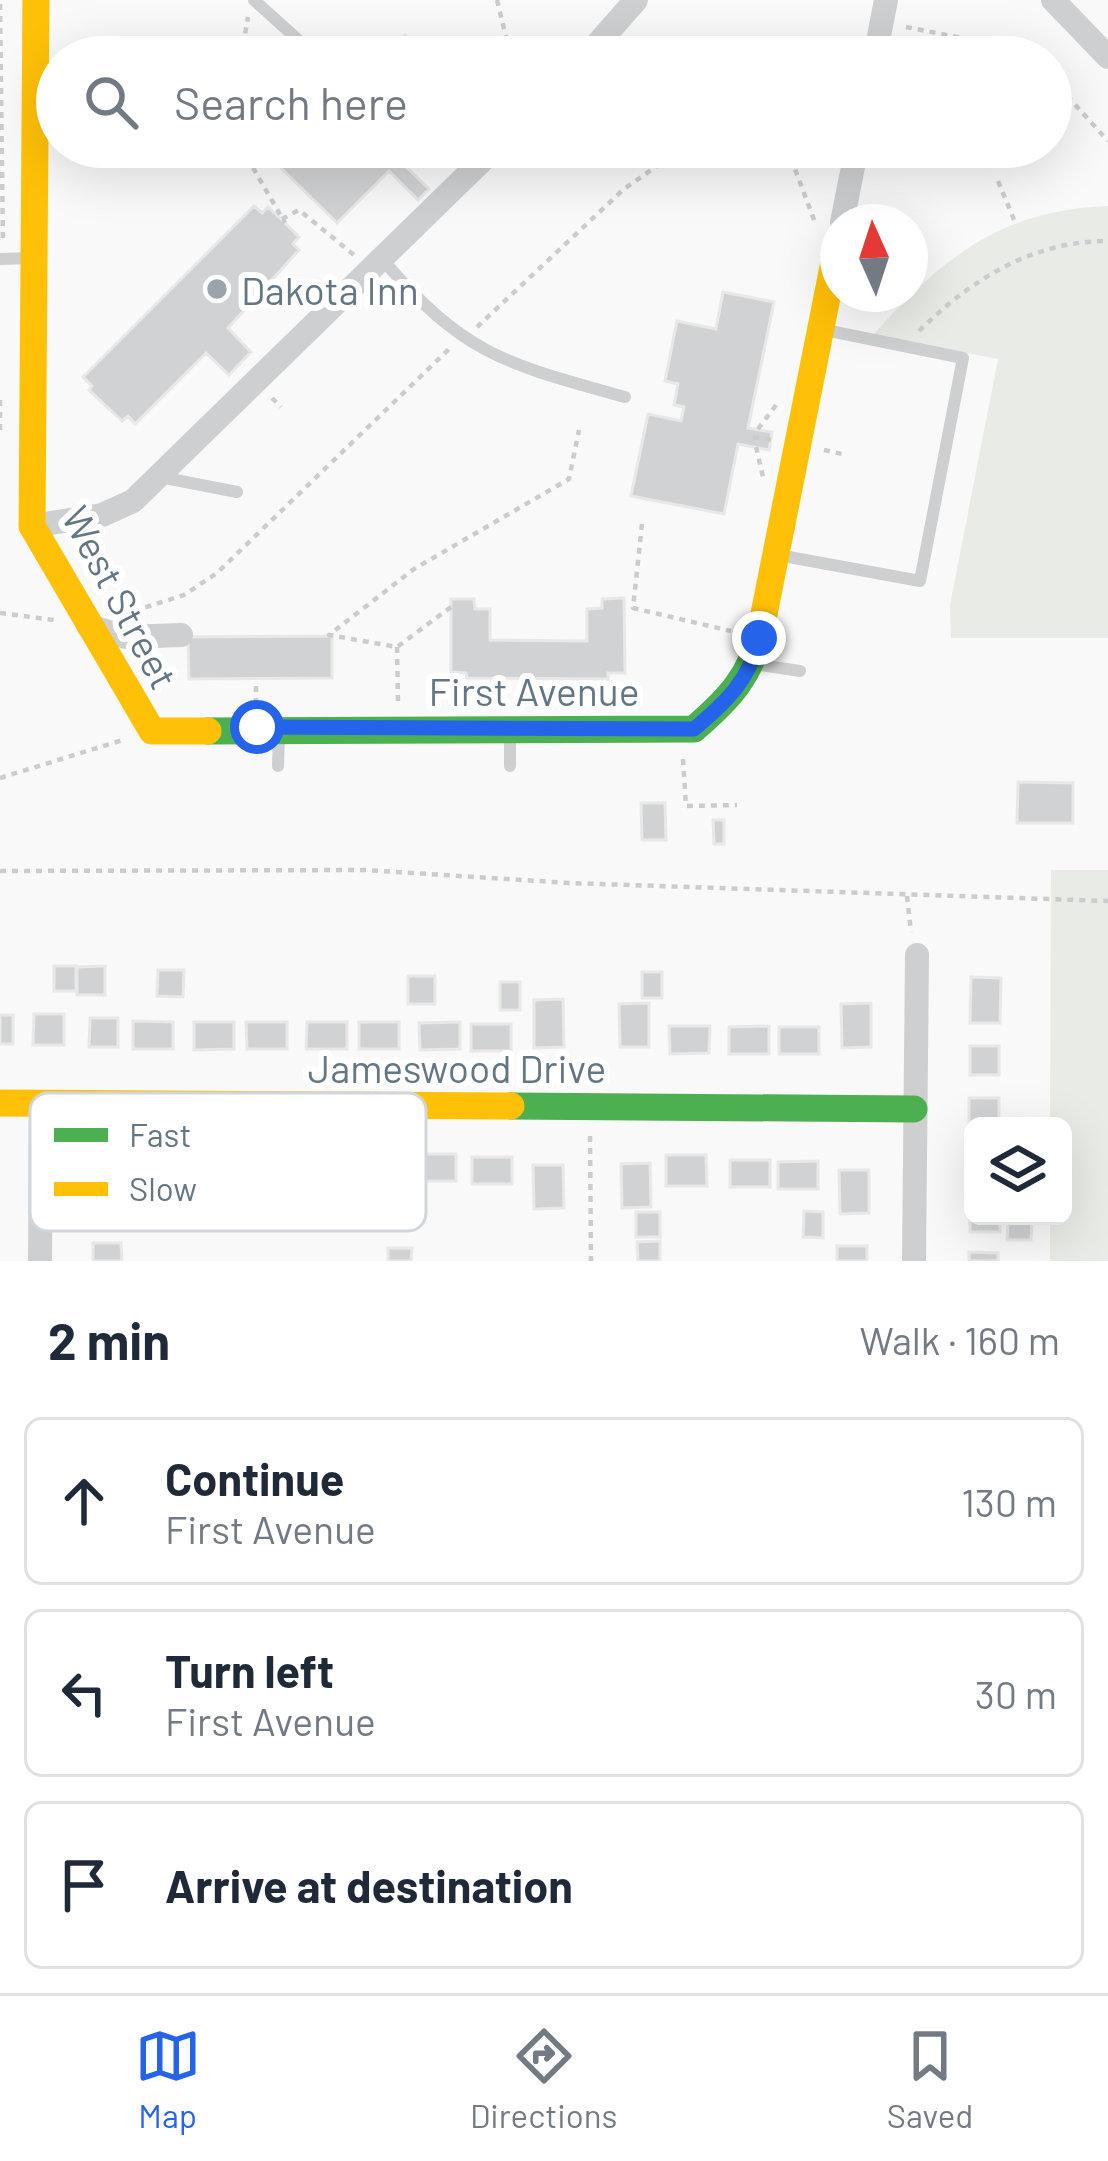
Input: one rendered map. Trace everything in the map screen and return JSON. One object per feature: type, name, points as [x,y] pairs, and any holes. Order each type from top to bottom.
[{"type":"street","name":"West Street","points":[[36,0],[32,526],[148,728]]},
{"type":"street","points":[[608,35],[636,0]]},
{"type":"street","points":[[1053,0],[1108,57]]},
{"type":"street","points":[[32,526],[119,509],[159,477],[475,168]]},
{"type":"street","points":[[846,204],[853,168]]},
{"type":"street","name":"First Avenue","points":[[148,728],[694,729],[726,702],[757,651],[822,312]]},
{"type":"street","points":[[88,626],[126,637],[181,635]]},
{"type":"street","points":[[914,1261],[917,955]]},
{"type":"street","name":"Jameswood Drive","points":[[426,1106],[914,1109]]},
{"type":"street","points":[[40,1231],[40,1261]]},
{"type":"lane","points":[[252,0],[293,36]]},
{"type":"lane","points":[[2,259],[34,258]]},
{"type":"lane","points":[[378,265],[461,338],[538,373],[625,398]]},
{"type":"lane","points":[[776,554],[920,581],[963,358],[821,329]]},
{"type":"lane","points":[[159,477],[237,492]]},
{"type":"lane","points":[[757,651],[800,671]]},
{"type":"lane","points":[[278,766],[279,727]]},
{"type":"lane","points":[[510,728],[510,766]]},
{"type":"path","points":[[245,36],[252,0]]},
{"type":"path","points":[[496,0],[505,36]]},
{"type":"path","points":[[0,4],[2,259]]},
{"type":"path","points":[[884,11],[970,36]]},
{"type":"path","points":[[1072,101],[1108,141]]},
{"type":"path","points":[[253,168],[284,221],[299,210],[378,265]]},
{"type":"path","points":[[131,612],[184,595],[217,573],[461,338],[495,314],[624,189],[654,168]]},
{"type":"path","points":[[795,168],[820,219]]},
{"type":"path","points":[[998,182],[1016,222]]},
{"type":"path","points":[[910,342],[931,319],[1009,262],[1045,247],[1108,241]]},
{"type":"path","points":[[0,400],[0,430]]},
{"type":"path","points":[[451,607],[397,647],[329,635],[414,569],[569,479],[579,430]]},
{"type":"path","points":[[642,524],[633,608],[757,651]]},
{"type":"path","points":[[0,613],[88,626]]},
{"type":"path","points":[[397,647],[398,728]]},
{"type":"path","points":[[0,778],[148,728]]},
{"type":"path","points":[[680,729],[686,806],[736,805]]},
{"type":"path","points":[[0,871],[366,870],[1108,901]]},
{"type":"path","points":[[907,896],[917,955]]},
{"type":"path","points":[[589,1107],[591,1261]]},
{"type":"shaded area","points":[[1108,206],[1108,638],[951,638],[950,605],[998,359],[873,335],[896,312],[928,312],[928,279],[976,243],[1035,217]]},
{"type":"shaded area","points":[[1051,870],[1108,870],[1108,1261],[1050,1261],[1050,1225],[1072,1225],[1072,1117],[1050,1117]]},
{"type":"building","points":[[281,168],[407,168],[429,189],[418,200],[389,171],[337,223]]},
{"type":"building","name":"Dakota Inn","points":[[254,206],[262,213],[268,207],[285,223],[299,237],[293,244],[299,250],[228,328],[251,352],[229,375],[206,353],[135,424],[128,416],[122,421],[89,390],[92,386],[83,377]]},
{"type":"building","points":[[723,292],[774,302],[748,428],[772,432],[769,450],[738,444],[724,514],[631,496],[648,414],[681,421],[684,407],[674,405],[678,384],[665,381],[677,321],[716,329]]},
{"type":"building","points":[[624,598],[625,673],[608,673],[608,679],[467,678],[466,673],[451,672],[451,599],[474,599],[475,609],[490,609],[490,640],[587,641],[587,609],[602,608],[602,599]]},
{"type":"building","points":[[332,636],[332,678],[189,679],[188,637]]},
{"type":"building","points":[[1018,782],[1073,783],[1073,823],[1017,823]]},
{"type":"building","points":[[641,803],[665,803],[666,840],[642,840]]},
{"type":"building","points":[[713,820],[724,820],[724,844],[714,844]]},
{"type":"building","points":[[54,966],[76,966],[76,991],[54,991]]},
{"type":"building","points":[[105,966],[105,995],[77,995],[77,967]]},
{"type":"building","points":[[158,970],[184,970],[183,997],[157,996]]},
{"type":"building","points":[[642,972],[662,972],[662,998],[642,998]]},
{"type":"building","points":[[408,976],[435,976],[435,1004],[408,1004]]},
{"type":"building","points":[[971,977],[1001,978],[1000,1023],[970,1023]]},
{"type":"building","points":[[500,982],[520,982],[520,1010],[500,1010]]},
{"type":"building","points":[[563,999],[564,1047],[534,1048],[534,1000]]},
{"type":"building","points":[[649,1003],[649,1047],[620,1047],[619,1004]]},
{"type":"building","points":[[871,1003],[871,1047],[842,1048],[841,1004]]},
{"type":"building","points":[[34,1014],[64,1014],[64,1045],[33,1045]]},
{"type":"building","points":[[0,1015],[13,1015],[13,1044],[0,1044]]},
{"type":"building","points":[[90,1018],[118,1018],[118,1047],[89,1047]]},
{"type":"building","points":[[133,1021],[173,1022],[173,1049],[133,1049]]},
{"type":"building","points":[[194,1022],[234,1022],[234,1049],[194,1050]]},
{"type":"building","points":[[246,1022],[287,1022],[287,1049],[247,1049]]},
{"type":"building","points":[[307,1022],[347,1022],[347,1049],[306,1049]]},
{"type":"building","points":[[359,1022],[399,1022],[399,1049],[359,1049]]},
{"type":"building","points":[[460,1022],[460,1049],[420,1050],[419,1023]]},
{"type":"building","points":[[471,1024],[511,1024],[511,1051],[471,1051]]},
{"type":"building","points":[[669,1026],[710,1026],[709,1053],[670,1054]]},
{"type":"building","points":[[769,1026],[769,1054],[729,1054],[729,1027]]},
{"type":"building","points":[[779,1027],[819,1027],[819,1054],[779,1054]]},
{"type":"building","points":[[970,1046],[999,1046],[999,1075],[970,1075]]},
{"type":"building","points":[[969,1098],[999,1098],[999,1117],[969,1117]]},
{"type":"building","points":[[426,1154],[456,1154],[456,1181],[426,1181]]},
{"type":"building","points":[[666,1155],[706,1155],[707,1186],[666,1186]]},
{"type":"building","points":[[472,1157],[512,1157],[512,1184],[472,1184]]},
{"type":"building","points":[[730,1160],[770,1160],[770,1187],[730,1187]]},
{"type":"building","points":[[818,1161],[818,1189],[778,1189],[778,1162]]},
{"type":"building","points":[[650,1163],[651,1207],[622,1208],[621,1164]]},
{"type":"building","points":[[533,1165],[563,1165],[564,1208],[534,1209]]},
{"type":"building","points":[[839,1170],[869,1170],[869,1213],[840,1214]]},
{"type":"building","points":[[804,1211],[823,1212],[823,1238],[803,1237]]},
{"type":"building","points":[[636,1212],[660,1212],[660,1237],[636,1237]]},
{"type":"building","points":[[970,1225],[1000,1225],[1000,1232],[970,1232]]},
{"type":"building","points":[[1008,1225],[1032,1225],[1031,1240],[1007,1240]]},
{"type":"building","points":[[660,1241],[660,1261],[638,1261],[637,1242]]},
{"type":"building","points":[[93,1243],[121,1243],[122,1261],[93,1261]]},
{"type":"building","points":[[837,1246],[867,1246],[867,1261],[837,1261]]},
{"type":"building","points":[[388,1248],[412,1248],[411,1261],[388,1261]]},
{"type":"building","points":[[969,1252],[998,1253],[998,1261],[969,1261]]},
{"type":"traffic: fast","points":[[208,731],[694,729],[737,685],[752,660],[761,629]]},
{"type":"traffic: fast","points":[[511,1106],[914,1109]]},
{"type":"traffic: slow","points":[[36,0],[32,526],[152,731],[208,731]]},
{"type":"traffic: slow","points":[[761,629],[824,312]]},
{"type":"traffic: slow","points":[[0,1103],[30,1103]]},
{"type":"traffic: slow","points":[[426,1106],[511,1106]]},
{"type":"place","name":"Dakota Inn","points":[[217,289]]},
{"type":"route","points":[[257,727],[694,729],[726,702],[754,664],[759,638]]}]
